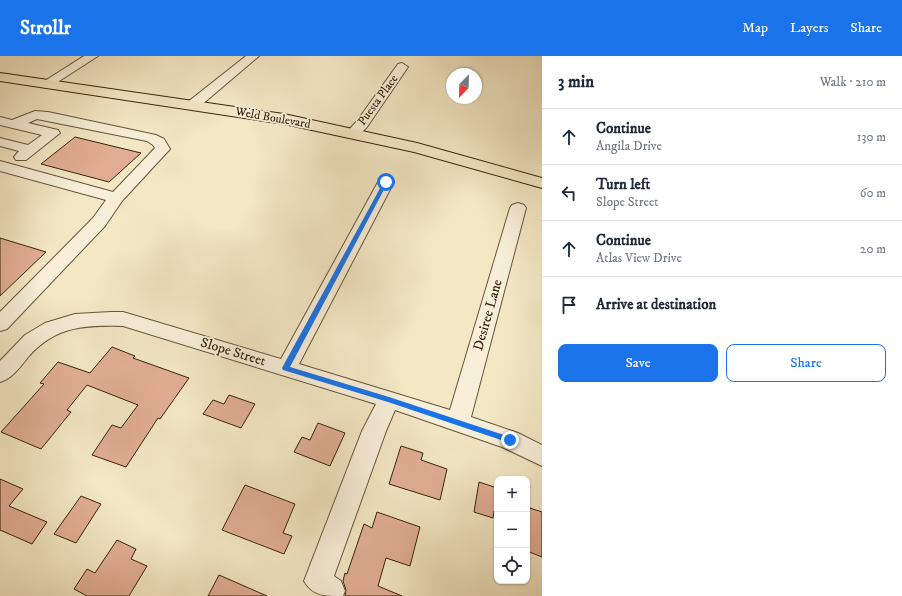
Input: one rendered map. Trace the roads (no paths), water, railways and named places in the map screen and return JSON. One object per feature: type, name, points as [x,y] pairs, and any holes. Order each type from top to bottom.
[{"type":"main road","name":"Weld Boulevard","points":[[0,77],[284,118],[353,133],[542,183]]},
{"type":"street","points":[[46,84],[92,56]]},
{"type":"street","points":[[194,104],[253,56]]},
{"type":"street","name":"Puesta Place","points":[[353,133],[362,124],[402,67]]},
{"type":"street","points":[[0,324],[99,222],[116,198],[163,149],[159,142],[151,138],[69,120],[35,115],[14,124]]},
{"type":"street","points":[[3,167],[31,150],[69,120]]},
{"type":"street","points":[[0,121],[53,134]]},
{"type":"street","points":[[0,142],[31,150]]},
{"type":"street","points":[[3,167],[116,198]]},
{"type":"street","points":[[286,368],[386,182]]},
{"type":"street","name":"Desiree Lane","points":[[458,422],[518,208]]},
{"type":"street","name":"Slope Street","points":[[0,374],[33,340],[51,328],[90,318],[123,318],[389,399],[510,440],[542,456]]},
{"type":"street","points":[[331,591],[318,581],[374,431],[389,399]]}]
